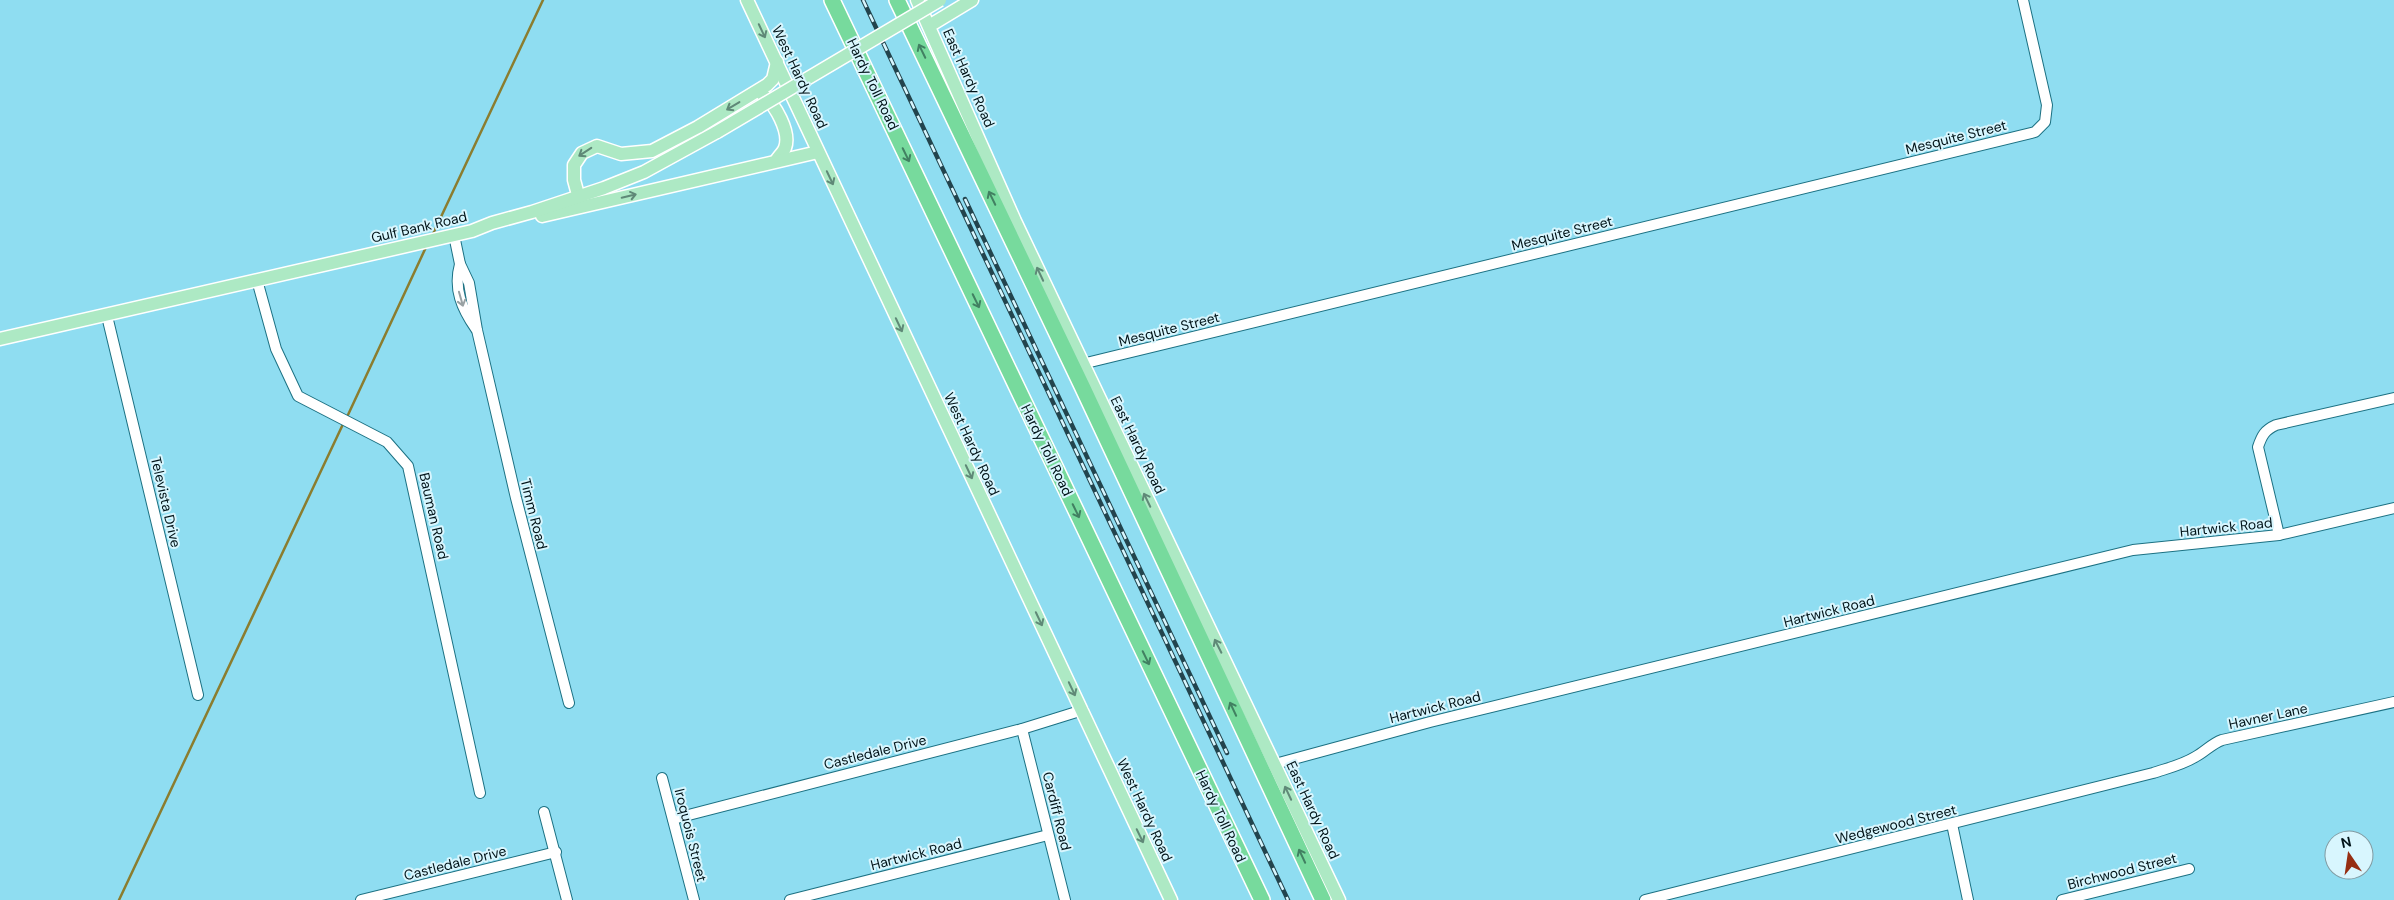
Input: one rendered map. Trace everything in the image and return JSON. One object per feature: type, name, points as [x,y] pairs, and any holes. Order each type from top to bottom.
[{"type":"highway","name":"Hardy Toll Road","points":[[832,0],[1262,900]]},
{"type":"highway","points":[[897,0],[1086,395],[1323,900]]},
{"type":"main road","name":"West Hardy Road","points":[[747,0],[1171,900]]},
{"type":"main road","name":"East Hardy Road","points":[[917,0],[1014,221],[1339,900]]},
{"type":"main road","points":[[580,201],[644,172],[716,132],[940,0],[946,6],[969,2]]},
{"type":"main road","points":[[930,26],[969,2]]},
{"type":"main road","points":[[580,201],[574,180],[574,165],[582,152],[597,146],[621,154],[652,151],[752,94],[773,79],[777,62]]},
{"type":"main road","points":[[752,94],[762,94],[769,99],[786,131],[785,148],[776,162]]},
{"type":"main road","points":[[580,201],[818,152]]},
{"type":"main road","name":"Gulf Bank Road","points":[[0,339],[472,231],[580,201]]},
{"type":"street","name":"Mesquite Street","points":[[1082,364],[2034,132],[2045,122],[2047,105],[2023,0]]},
{"type":"street","name":"Timm Road","points":[[450,236],[460,264],[457,284],[461,302],[476,330],[516,498],[569,703]]},
{"type":"street","name":"Bauman Road","points":[[257,280],[276,349],[285,372],[298,396],[387,442],[408,466],[480,793]]},
{"type":"street","name":"Televista Drive","points":[[107,316],[198,695]]},
{"type":"street","points":[[2279,535],[2258,447],[2261,437],[2267,430],[2276,426],[2394,398]]},
{"type":"street","name":"Hartwick Road","points":[[1275,764],[1438,720],[2134,550],[2279,535],[2394,508]]},
{"type":"street","name":"Havner Lane","points":[[2153,773],[2182,764],[2213,743],[2222,740],[2394,702]]},
{"type":"street","name":"Castledale Drive","points":[[673,818],[1022,729],[1083,710]]},
{"type":"street","name":"Cardiff Road","points":[[1022,729],[1066,900]]},
{"type":"street","name":"Wedgewood Street","points":[[1645,900],[2153,773]]},
{"type":"street","name":"Iroquois Street","points":[[662,778],[694,900]]},
{"type":"street","points":[[544,812],[567,900]]},
{"type":"street","points":[[1952,824],[1968,900]]},
{"type":"street","name":"Hartwick Road","points":[[790,900],[1048,835]]},
{"type":"street","name":"Castledale Drive","points":[[361,900],[556,852]]},
{"type":"street","name":"Birchwood Street","points":[[2062,900],[2189,869]]},
{"type":"waterway","points":[[432,236],[543,0]]},
{"type":"waterway","points":[[347,417],[427,245]]},
{"type":"waterway","points":[[119,900],[344,422]]},
{"type":"railway","points":[[863,0],[1288,900]]},
{"type":"railway","points":[[965,199],[1227,753]]}]
